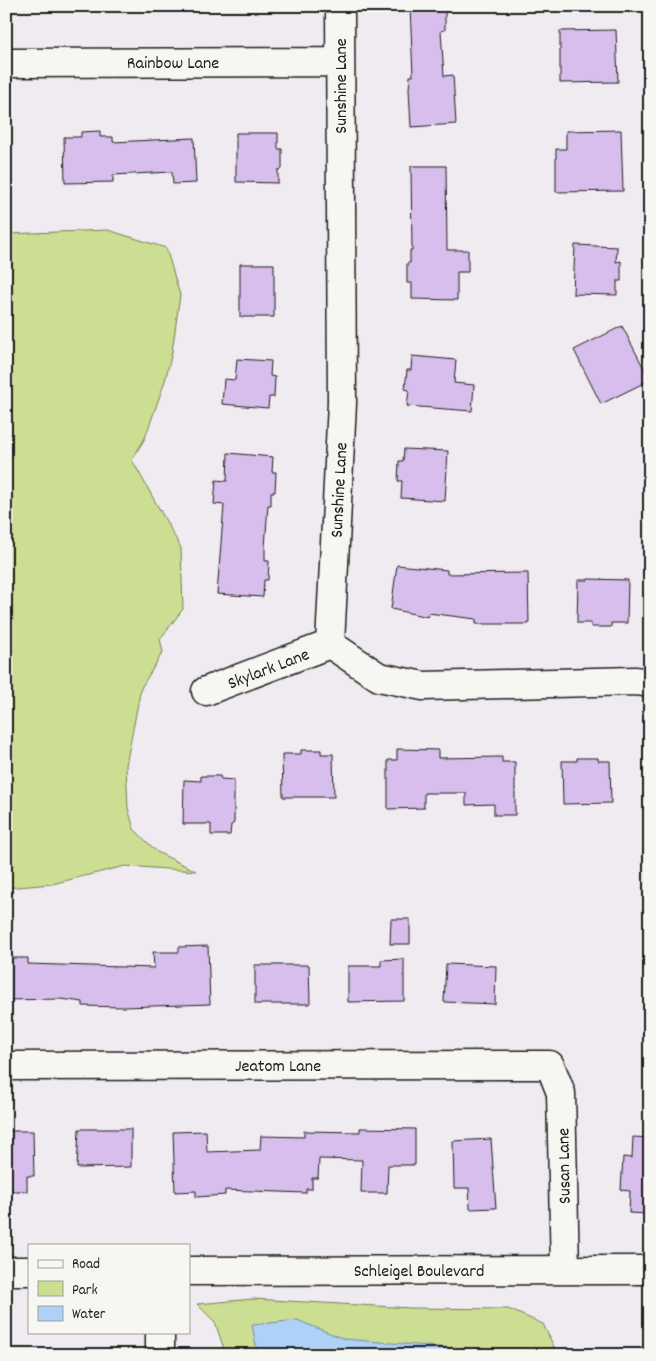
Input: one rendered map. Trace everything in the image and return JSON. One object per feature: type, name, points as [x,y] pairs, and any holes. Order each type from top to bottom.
[{"type":"street","name":"Sunshine Lane","points":[[330,644],[342,403],[340,6]]},
{"type":"street","name":"Rainbow Lane","points":[[6,63],[340,62]]},
{"type":"street","points":[[330,644],[380,677],[422,686],[650,683]]},
{"type":"street","name":"Skylark Lane","points":[[206,691],[330,644]]},
{"type":"street","name":"Jeatom Lane","points":[[6,1066],[550,1064]]},
{"type":"street","name":"Susan Lane","points":[[550,1064],[561,1093],[565,1270]]},
{"type":"street","name":"Schleigel Boulevard","points":[[190,1271],[650,1270]]},
{"type":"street","points":[[6,1271],[28,1271]]},
{"type":"street","points":[[160,1334],[160,1355]]},
{"type":"green space","points":[[108,230],[166,248],[180,295],[172,352],[165,381],[145,438],[132,460],[181,548],[183,609],[160,639],[163,652],[141,688],[126,765],[128,808],[134,829],[157,852],[196,871],[125,866],[52,884],[6,888],[6,234]]},
{"type":"green space","points":[[253,1299],[411,1308],[508,1309],[543,1324],[558,1355],[226,1355],[215,1322],[197,1304]]},
{"type":"water","points":[[297,1320],[344,1339],[452,1348],[467,1355],[258,1355],[252,1325]]},
{"type":"building","points":[[410,6],[445,6],[445,30],[441,31],[444,76],[453,75],[456,124],[411,127],[409,89],[410,76],[413,76]]},
{"type":"building","points":[[616,30],[618,82],[560,83],[560,31]]},
{"type":"building","points":[[621,130],[623,191],[556,192],[556,149],[566,149],[566,131]]},
{"type":"building","points":[[100,131],[100,137],[113,137],[113,142],[194,138],[196,183],[173,184],[172,172],[113,175],[113,182],[65,183],[64,137],[81,137],[81,132]]},
{"type":"building","points":[[236,133],[278,133],[278,149],[282,149],[282,169],[278,170],[278,183],[236,182]]},
{"type":"building","points":[[411,166],[446,166],[447,250],[468,250],[468,272],[457,272],[457,300],[412,299],[412,283],[407,283],[407,263],[410,263],[410,250],[412,250]]},
{"type":"building","points":[[575,245],[617,247],[616,262],[621,261],[621,281],[617,281],[617,295],[573,294]]},
{"type":"building","points":[[240,264],[274,264],[274,317],[240,317]]},
{"type":"building","points":[[622,326],[650,380],[601,404],[574,350]]},
{"type":"building","points":[[412,356],[456,360],[454,383],[474,385],[472,411],[407,406],[409,390],[405,389],[407,370],[411,370]]},
{"type":"building","points":[[237,359],[271,361],[270,376],[275,377],[274,397],[269,397],[268,408],[222,404],[224,379],[235,380]]},
{"type":"building","points":[[404,449],[448,451],[445,501],[401,498],[402,481],[398,481],[399,461],[403,461]]},
{"type":"building","points":[[228,453],[273,457],[272,472],[276,472],[275,492],[271,492],[271,505],[268,505],[265,561],[269,561],[268,580],[264,580],[263,597],[217,594],[224,505],[214,504],[216,480],[227,481]]},
{"type":"building","points":[[397,565],[447,570],[447,574],[528,573],[529,624],[476,624],[476,619],[428,613],[428,617],[391,609]]},
{"type":"building","points":[[578,580],[628,580],[627,623],[611,623],[611,627],[591,627],[591,623],[577,623]]},
{"type":"building","points":[[397,749],[438,750],[438,758],[502,757],[502,762],[515,762],[515,815],[494,815],[494,804],[466,805],[466,793],[424,793],[424,808],[388,809],[388,760],[397,760]]},
{"type":"building","points":[[301,750],[321,750],[321,754],[333,754],[334,797],[283,797],[282,754],[301,754]]},
{"type":"building","points":[[577,758],[598,758],[598,761],[610,761],[611,803],[563,804],[562,761],[577,761]]},
{"type":"building","points":[[201,776],[220,776],[221,779],[234,780],[234,823],[231,825],[230,835],[211,835],[211,824],[183,824],[184,780],[201,781]]},
{"type":"building","points":[[391,919],[410,919],[410,944],[390,944]]},
{"type":"building","points":[[208,946],[210,1004],[124,1007],[83,1006],[83,1002],[61,999],[6,1000],[6,958],[28,958],[28,964],[154,968],[153,952],[179,952],[179,947]]},
{"type":"building","points":[[404,959],[404,1001],[348,1002],[348,966],[381,966],[381,960]]},
{"type":"building","points":[[446,964],[496,966],[495,1004],[444,1002]]},
{"type":"building","points":[[255,965],[309,965],[310,1004],[255,1004]]},
{"type":"building","points":[[360,1128],[415,1129],[415,1165],[388,1165],[387,1193],[361,1193],[362,1160],[319,1159],[318,1178],[312,1178],[312,1189],[306,1189],[306,1193],[225,1190],[225,1195],[196,1197],[196,1191],[175,1192],[173,1132],[206,1131],[207,1152],[260,1150],[261,1136],[304,1137],[304,1131],[360,1132]]},
{"type":"building","points":[[79,1129],[131,1129],[131,1167],[77,1168]]},
{"type":"building","points":[[6,1131],[33,1131],[34,1176],[27,1176],[27,1191],[7,1191]]},
{"type":"building","points":[[633,1137],[650,1138],[650,1214],[629,1213],[630,1191],[621,1190],[623,1157],[632,1158]]},
{"type":"building","points":[[491,1139],[496,1208],[470,1209],[469,1188],[454,1188],[453,1141]]}]
